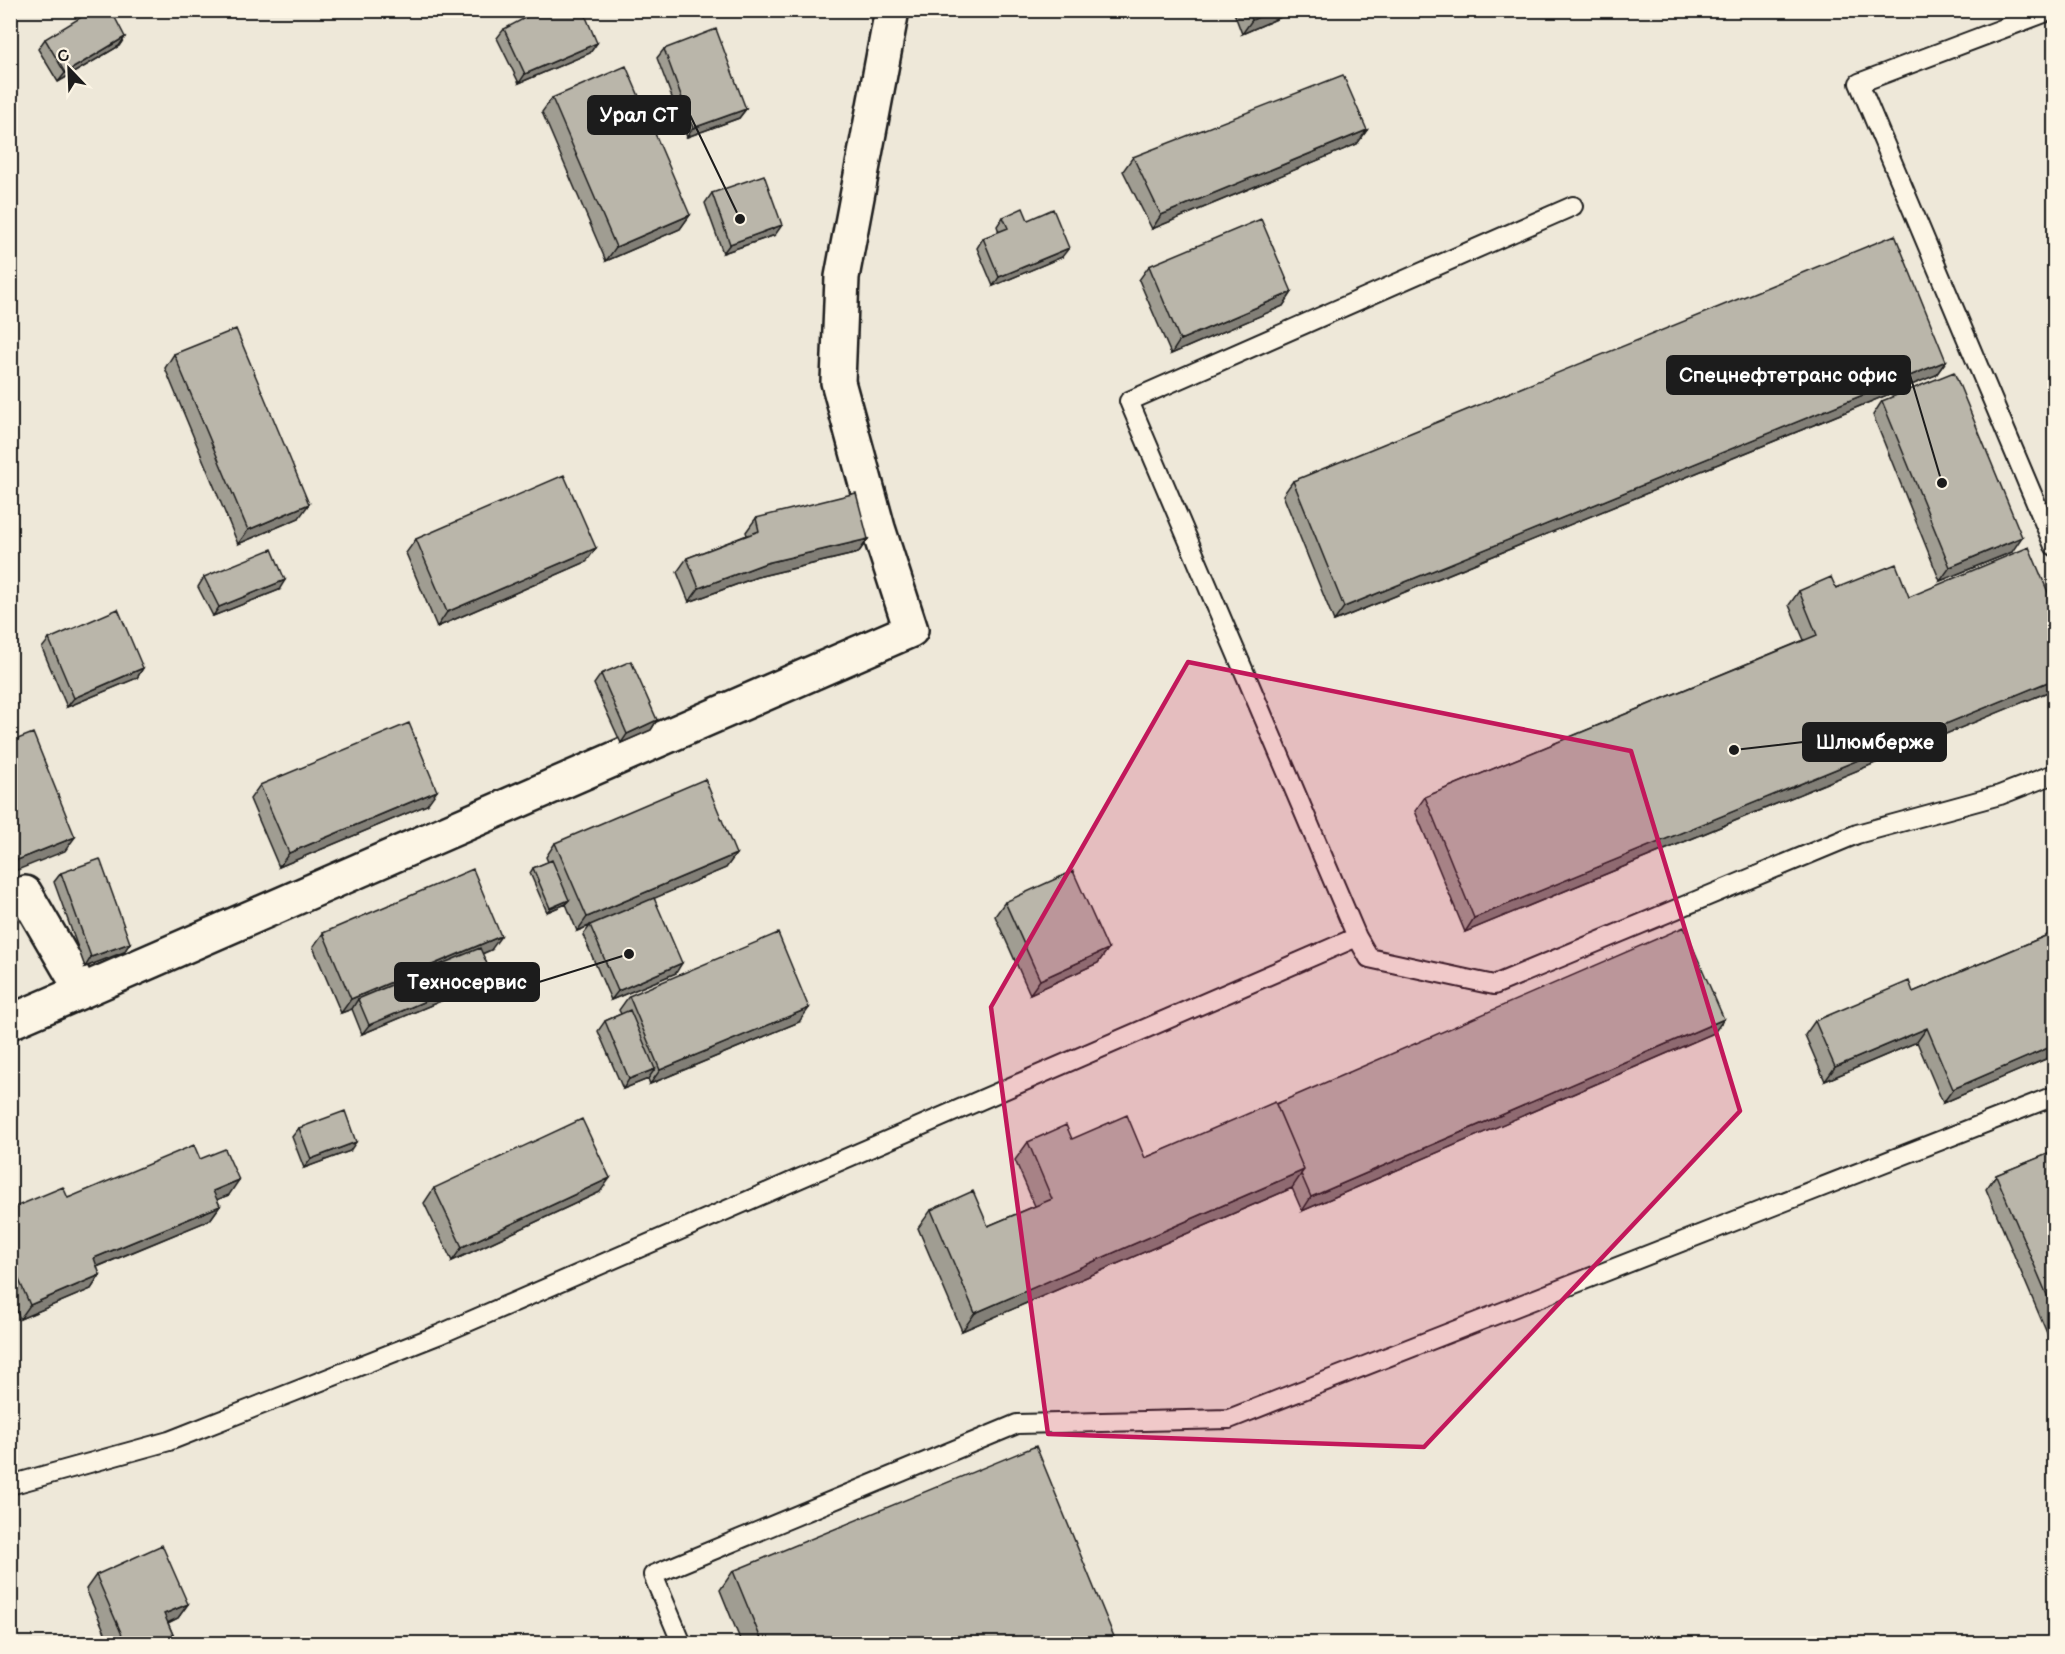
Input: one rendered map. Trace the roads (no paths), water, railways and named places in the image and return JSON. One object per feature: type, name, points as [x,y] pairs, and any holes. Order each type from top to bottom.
[{"type":"street","points":[[10,1022],[911,630],[878,528],[837,381],[842,277],[892,10]]},
{"type":"street","points":[[25,893],[82,990]]},
{"type":"lane","points":[[2052,10],[1859,83],[2055,546]]},
{"type":"lane","points":[[1573,206],[1129,401],[1369,958],[1494,985],[1857,834],[2000,795],[2055,774]]},
{"type":"lane","points":[[10,1485],[169,1441],[438,1335],[1358,937]]},
{"type":"lane","points":[[681,1644],[653,1575],[1017,1424],[1229,1419],[2055,1096]]},
{"type":"place","name":"Урал СТ","points":[[740,219]]},
{"type":"place","name":"Спецнефтетранс офис","points":[[1942,483]]},
{"type":"place","name":"Шлюмберже","points":[[1734,750]]},
{"type":"place","name":"Техносервис","points":[[629,954]]}]
